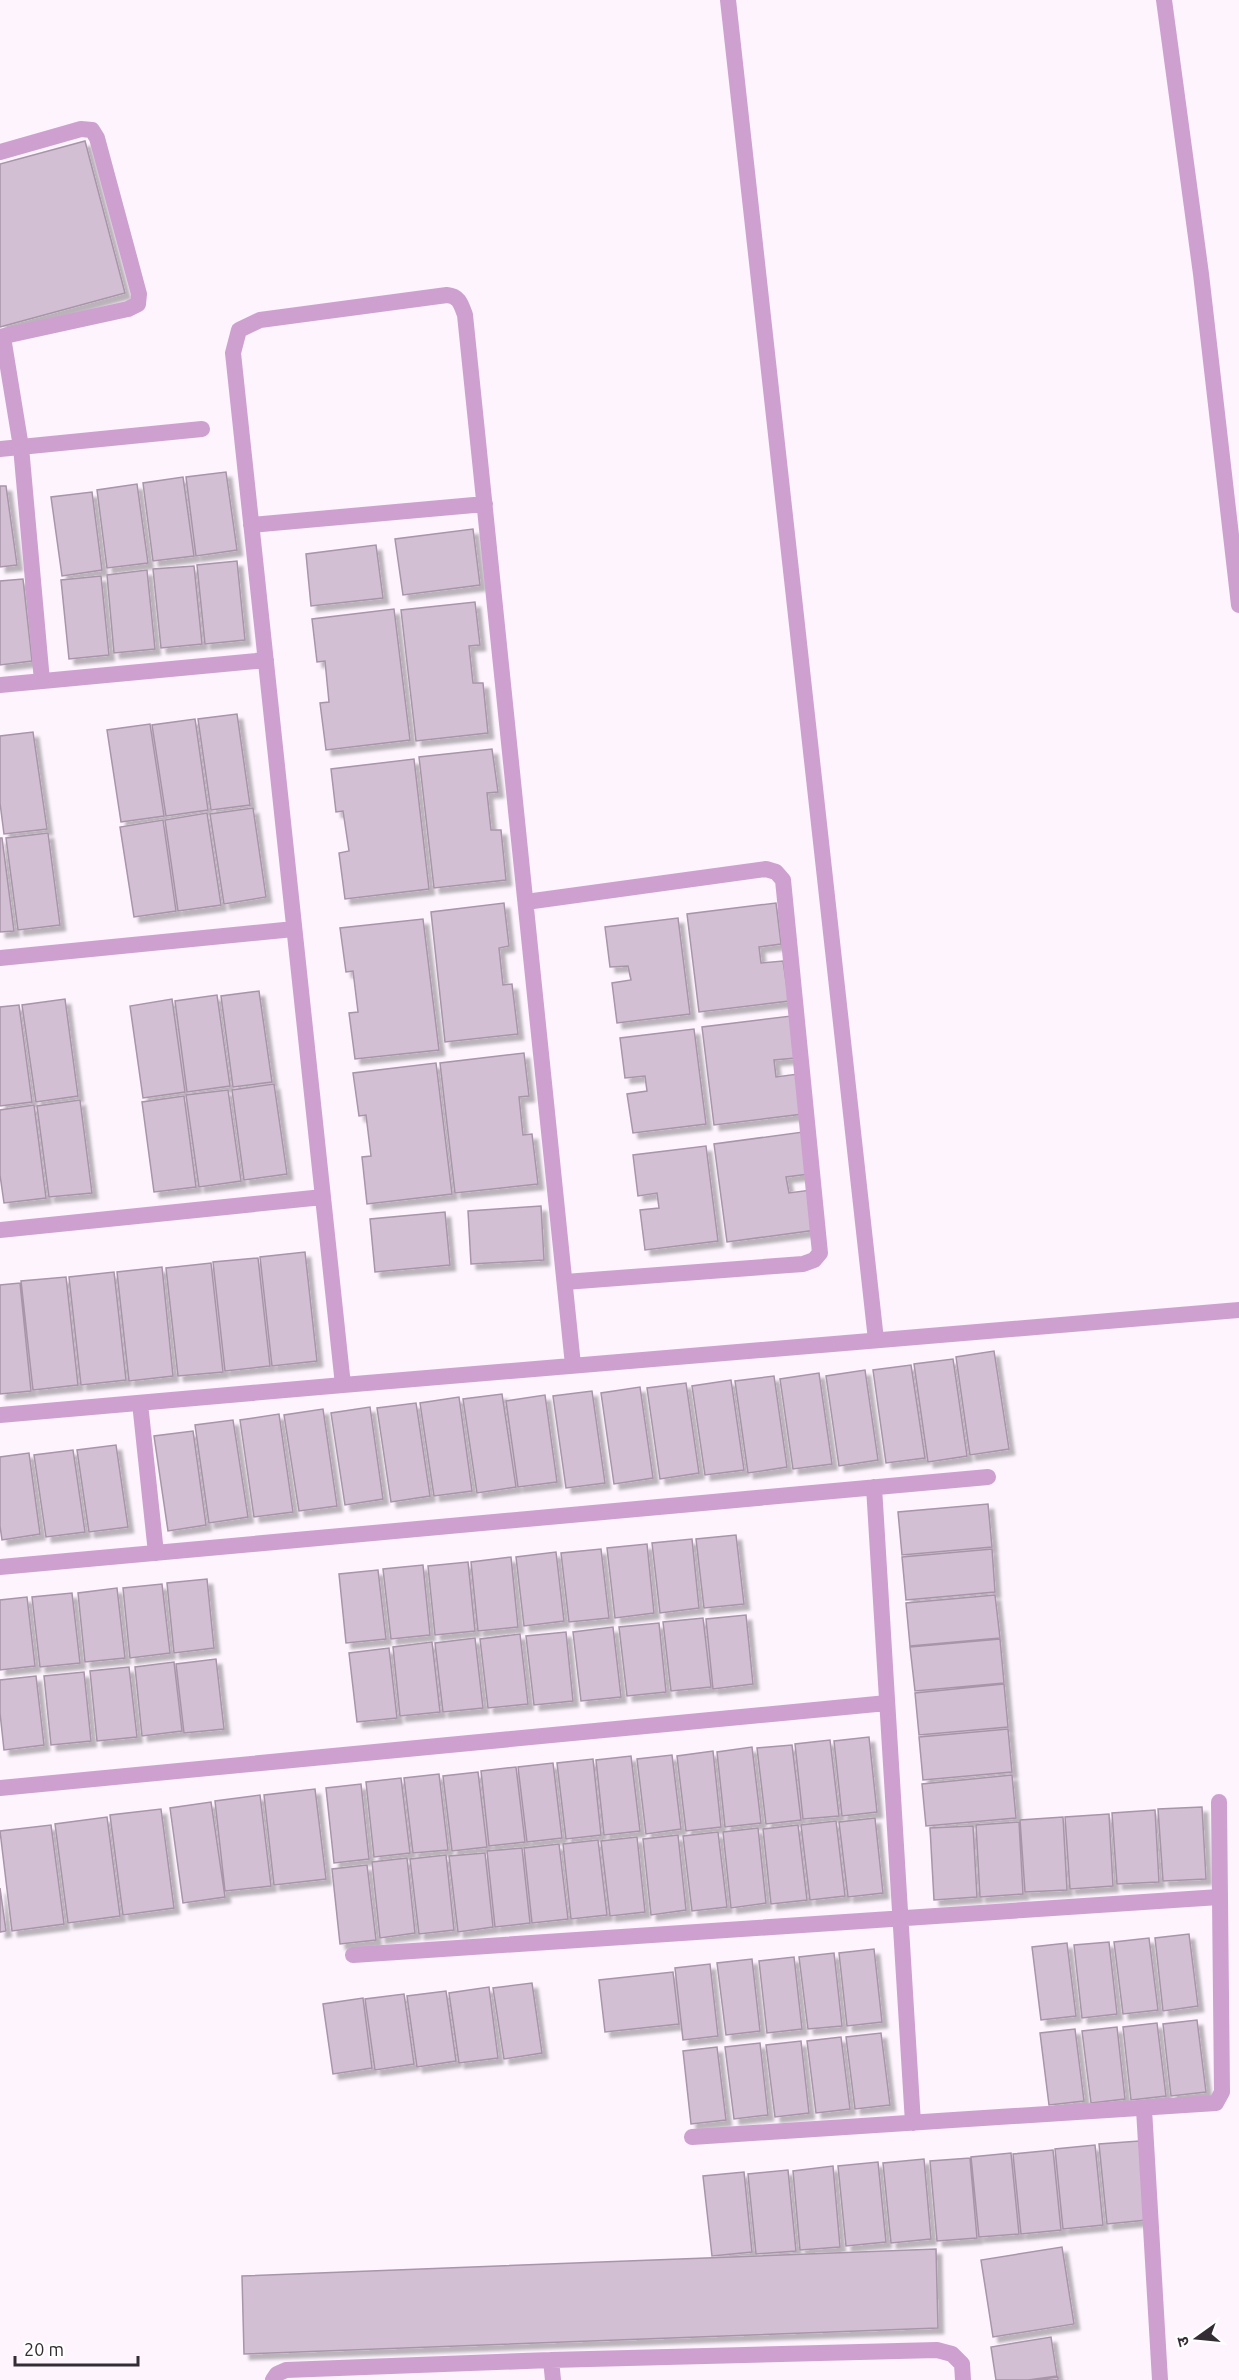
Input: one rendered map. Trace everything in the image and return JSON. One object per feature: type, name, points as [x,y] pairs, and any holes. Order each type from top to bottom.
[{"type":"street","points":[[728,0],[876,1340]]},
{"type":"street","points":[[1164,0],[1202,274],[1239,605]]},
{"type":"street","points":[[0,152],[81,129],[92,130],[97,138],[138,294],[138,304],[128,309],[1,337],[21,447],[42,681]]},
{"type":"street","points":[[343,1384],[233,353],[239,330],[260,320],[447,295],[461,302],[465,315],[573,1365]]},
{"type":"street","points":[[0,449],[202,429]]},
{"type":"street","points":[[251,525],[485,504]]},
{"type":"street","points":[[0,685],[266,660]]},
{"type":"street","points":[[526,902],[766,869],[776,872],[783,880],[820,1253],[814,1260],[803,1264],[565,1282]]},
{"type":"street","points":[[0,958],[294,929]]},
{"type":"street","points":[[0,1230],[323,1197]]},
{"type":"street","points":[[0,1415],[343,1384],[1239,1310]]},
{"type":"street","points":[[140,1403],[156,1553]]},
{"type":"street","points":[[0,1568],[988,1477]]},
{"type":"street","points":[[874,1487],[913,2123]]},
{"type":"street","points":[[0,1788],[887,1703]]},
{"type":"street","points":[[693,2137],[1216,2103],[1222,2092],[1219,1802]]},
{"type":"street","points":[[353,1954],[1219,1897]]},
{"type":"street","points":[[1144,2109],[1161,2380]]},
{"type":"street","points":[[273,2380],[277,2374],[286,2370],[551,2360],[937,2350],[952,2354],[962,2364],[963,2380]]},
{"type":"street","points":[[551,2360],[553,2380]]},
{"type":"building","points":[[85,141],[125,293],[0,327],[0,164]]},
{"type":"building","points":[[226,472],[237,550],[196,556],[186,477]]},
{"type":"building","points":[[183,477],[194,556],[153,561],[143,483]]},
{"type":"building","points":[[137,484],[148,563],[107,568],[97,490]]},
{"type":"building","points":[[0,486],[6,486],[17,565],[0,567]]},
{"type":"building","points":[[92,492],[102,570],[62,576],[51,497]]},
{"type":"building","points":[[473,529],[480,585],[403,595],[395,539]]},
{"type":"building","points":[[376,545],[383,598],[311,606],[306,554]]},
{"type":"building","points":[[237,561],[245,640],[205,644],[197,565]]},
{"type":"building","points":[[194,566],[202,644],[161,648],[153,569]]},
{"type":"building","points":[[147,570],[155,649],[114,653],[107,575]]},
{"type":"building","points":[[101,576],[109,655],[69,659],[61,580]]},
{"type":"building","points":[[23,579],[32,661],[0,665],[0,581]]},
{"type":"building","points":[[475,602],[480,645],[469,646],[473,683],[483,683],[488,733],[416,741],[401,610]]},
{"type":"building","points":[[394,609],[410,740],[326,750],[320,703],[329,702],[325,661],[317,662],[312,619]]},
{"type":"building","points":[[237,714],[250,805],[211,810],[198,719]]},
{"type":"building","points":[[195,719],[208,810],[166,816],[152,725]]},
{"type":"building","points":[[150,724],[164,816],[121,822],[107,730]]},
{"type":"building","points":[[33,732],[47,829],[4,834],[0,803],[0,736]]},
{"type":"building","points":[[492,749],[498,792],[487,793],[491,830],[501,830],[506,880],[434,888],[419,757]]},
{"type":"building","points":[[414,759],[429,889],[345,899],[339,853],[349,851],[343,811],[336,812],[331,769]]},
{"type":"building","points":[[253,808],[266,897],[224,904],[210,814]]},
{"type":"building","points":[[207,813],[221,905],[178,911],[165,820]]},
{"type":"building","points":[[163,820],[176,911],[134,917],[120,827]]},
{"type":"building","points":[[48,833],[60,925],[18,930],[6,838]]},
{"type":"building","points":[[0,838],[2,838],[14,931],[0,932]]},
{"type":"building","points":[[504,903],[509,946],[499,948],[503,985],[512,984],[518,1034],[445,1042],[431,912]]},
{"type":"building","points":[[776,903],[781,944],[759,947],[761,963],[783,961],[789,1001],[699,1012],[687,914]]},
{"type":"building","points":[[678,918],[690,1014],[617,1023],[612,983],[631,980],[628,966],[610,967],[605,927]]},
{"type":"building","points":[[423,919],[439,1050],[355,1059],[349,1013],[358,1012],[353,971],[346,972],[340,928]]},
{"type":"building","points":[[259,991],[272,1082],[233,1087],[221,996]]},
{"type":"building","points":[[217,995],[230,1086],[187,1092],[175,1001]]},
{"type":"building","points":[[65,999],[78,1096],[36,1102],[22,1005]]},
{"type":"building","points":[[172,999],[185,1092],[143,1098],[130,1006]]},
{"type":"building","points":[[19,1005],[32,1102],[0,1106],[0,1007]]},
{"type":"building","points":[[791,1016],[796,1058],[774,1060],[776,1077],[798,1074],[803,1114],[714,1125],[702,1027]]},
{"type":"building","points":[[694,1029],[706,1124],[633,1133],[627,1094],[647,1091],[645,1076],[625,1078],[620,1038]]},
{"type":"building","points":[[524,1053],[529,1096],[519,1097],[523,1135],[532,1134],[538,1184],[455,1193],[440,1063]]},
{"type":"building","points":[[436,1063],[452,1194],[367,1204],[362,1157],[371,1156],[366,1115],[359,1116],[353,1073]]},
{"type":"building","points":[[274,1084],[287,1174],[244,1180],[232,1090]]},
{"type":"building","points":[[228,1090],[241,1181],[199,1187],[186,1095]]},
{"type":"building","points":[[184,1096],[196,1187],[154,1192],[142,1102]]},
{"type":"building","points":[[80,1100],[92,1193],[49,1197],[37,1106]]},
{"type":"building","points":[[34,1105],[46,1198],[4,1203],[0,1175],[0,1110]]},
{"type":"building","points":[[803,1132],[809,1174],[786,1177],[789,1193],[811,1190],[816,1230],[727,1242],[714,1144]]},
{"type":"building","points":[[706,1146],[718,1241],[645,1250],[640,1210],[659,1208],[657,1193],[638,1196],[633,1155]]},
{"type":"building","points":[[541,1206],[544,1260],[471,1264],[468,1211]]},
{"type":"building","points":[[445,1212],[450,1265],[375,1272],[370,1219]]},
{"type":"building","points":[[305,1252],[317,1361],[272,1366],[260,1257]]},
{"type":"building","points":[[258,1258],[270,1366],[225,1371],[213,1262]]},
{"type":"building","points":[[211,1263],[223,1372],[178,1376],[166,1268]]},
{"type":"building","points":[[162,1267],[173,1376],[129,1381],[117,1272]]},
{"type":"building","points":[[114,1272],[126,1380],[81,1385],[69,1277]]},
{"type":"building","points":[[66,1277],[78,1385],[33,1390],[21,1281]]},
{"type":"building","points":[[20,1283],[31,1391],[0,1394],[0,1285]]},
{"type":"building","points":[[994,1351],[1009,1449],[970,1455],[956,1357]]},
{"type":"building","points":[[953,1359],[967,1456],[928,1462],[914,1364]]},
{"type":"building","points":[[911,1365],[925,1458],[886,1463],[873,1370]]},
{"type":"building","points":[[865,1370],[878,1460],[839,1466],[826,1376]]},
{"type":"building","points":[[819,1373],[832,1464],[793,1469],[780,1379]]},
{"type":"building","points":[[774,1376],[787,1467],[748,1473],[735,1381]]},
{"type":"building","points":[[731,1380],[744,1470],[705,1475],[692,1386]]},
{"type":"building","points":[[686,1383],[699,1473],[660,1479],[647,1388]]},
{"type":"building","points":[[640,1387],[653,1478],[614,1484],[601,1393]]},
{"type":"building","points":[[592,1391],[605,1483],[566,1488],[553,1396]]},
{"type":"building","points":[[502,1394],[516,1487],[477,1493],[463,1399]]},
{"type":"building","points":[[545,1395],[557,1482],[518,1487],[506,1401]]},
{"type":"building","points":[[459,1397],[472,1491],[434,1496],[420,1403]]},
{"type":"building","points":[[416,1403],[430,1496],[391,1502],[377,1408]]},
{"type":"building","points":[[370,1407],[383,1499],[345,1505],[331,1413]]},
{"type":"building","points":[[323,1409],[337,1506],[299,1511],[284,1415]]},
{"type":"building","points":[[279,1414],[293,1512],[254,1517],[240,1420]]},
{"type":"building","points":[[233,1420],[248,1517],[209,1523],[195,1425]]},
{"type":"building","points":[[193,1431],[206,1525],[168,1531],[154,1436]]},
{"type":"building","points":[[116,1445],[128,1527],[89,1532],[77,1450]]},
{"type":"building","points":[[73,1450],[85,1532],[46,1537],[34,1455]]},
{"type":"building","points":[[29,1453],[40,1534],[2,1540],[0,1457]]},
{"type":"building","points":[[988,1504],[992,1547],[902,1555],[898,1512]]},
{"type":"building","points":[[736,1535],[744,1604],[704,1608],[696,1539]]},
{"type":"building","points":[[692,1539],[699,1608],[660,1613],[652,1543]]},
{"type":"building","points":[[647,1544],[654,1613],[615,1618],[607,1548]]},
{"type":"building","points":[[601,1549],[609,1618],[569,1622],[561,1553]]},
{"type":"building","points":[[992,1549],[995,1592],[906,1600],[902,1557]]},
{"type":"building","points":[[556,1552],[564,1621],[524,1626],[516,1557]]},
{"type":"building","points":[[511,1557],[518,1627],[478,1631],[471,1562]]},
{"type":"building","points":[[468,1562],[475,1631],[435,1635],[428,1566]]},
{"type":"building","points":[[423,1565],[430,1635],[391,1639],[383,1569]]},
{"type":"building","points":[[378,1570],[386,1639],[346,1643],[339,1574]]},
{"type":"building","points":[[207,1579],[214,1648],[174,1653],[167,1583]]},
{"type":"building","points":[[162,1584],[170,1653],[130,1658],[123,1588]]},
{"type":"building","points":[[117,1588],[125,1658],[85,1662],[78,1593]]},
{"type":"building","points":[[72,1593],[80,1663],[40,1667],[32,1597]]},
{"type":"building","points":[[995,1595],[1000,1638],[910,1646],[906,1603]]},
{"type":"building","points":[[27,1597],[35,1666],[0,1670],[0,1600]]},
{"type":"building","points":[[746,1615],[753,1684],[713,1689],[706,1619]]},
{"type":"building","points":[[703,1618],[711,1687],[671,1691],[663,1622]]},
{"type":"building","points":[[659,1623],[666,1692],[627,1696],[619,1627]]},
{"type":"building","points":[[613,1627],[621,1697],[581,1701],[573,1632]]},
{"type":"building","points":[[566,1632],[573,1701],[534,1705],[526,1636]]},
{"type":"building","points":[[520,1634],[528,1704],[488,1708],[480,1639]]},
{"type":"building","points":[[475,1638],[483,1708],[443,1712],[435,1643]]},
{"type":"building","points":[[1000,1639],[1004,1683],[915,1691],[910,1647]]},
{"type":"building","points":[[432,1642],[440,1712],[400,1716],[393,1647]]},
{"type":"building","points":[[389,1648],[397,1718],[357,1722],[349,1653]]},
{"type":"building","points":[[216,1659],[224,1729],[184,1733],[176,1664]]},
{"type":"building","points":[[174,1662],[182,1731],[142,1736],[135,1667]]},
{"type":"building","points":[[129,1667],[137,1737],[97,1741],[90,1671]]},
{"type":"building","points":[[84,1672],[91,1741],[51,1745],[44,1676]]},
{"type":"building","points":[[36,1676],[44,1745],[4,1750],[0,1713],[0,1680]]},
{"type":"building","points":[[1004,1684],[1008,1727],[919,1735],[915,1693]]},
{"type":"building","points":[[1008,1729],[1012,1772],[923,1780],[919,1737]]},
{"type":"building","points":[[869,1737],[877,1812],[842,1816],[834,1741]]},
{"type":"building","points":[[830,1740],[839,1816],[803,1819],[795,1744]]},
{"type":"building","points":[[792,1745],[801,1820],[766,1824],[757,1748]]},
{"type":"building","points":[[752,1747],[761,1823],[725,1827],[717,1752]]},
{"type":"building","points":[[713,1751],[721,1827],[686,1831],[677,1756]]},
{"type":"building","points":[[672,1755],[681,1829],[646,1834],[637,1759]]},
{"type":"building","points":[[631,1756],[640,1831],[604,1835],[596,1760]]},
{"type":"building","points":[[593,1759],[601,1835],[566,1839],[557,1763]]},
{"type":"building","points":[[553,1763],[562,1838],[527,1842],[518,1767]]},
{"type":"building","points":[[516,1767],[525,1842],[489,1846],[481,1771]]},
{"type":"building","points":[[478,1772],[487,1847],[452,1851],[443,1776]]},
{"type":"building","points":[[439,1774],[448,1850],[413,1853],[404,1778]]},
{"type":"building","points":[[1012,1775],[1016,1818],[926,1826],[922,1784]]},
{"type":"building","points":[[401,1778],[410,1853],[374,1857],[366,1782]]},
{"type":"building","points":[[361,1784],[369,1859],[334,1863],[326,1788]]},
{"type":"building","points":[[315,1789],[326,1879],[274,1885],[264,1795]]},
{"type":"building","points":[[260,1795],[271,1886],[225,1891],[215,1801]]},
{"type":"building","points":[[211,1802],[225,1897],[183,1903],[170,1808]]},
{"type":"building","points":[[1202,1807],[1206,1879],[1163,1881],[1158,1809]]},
{"type":"building","points":[[161,1809],[174,1908],[123,1915],[110,1815]]},
{"type":"building","points":[[1155,1810],[1159,1882],[1117,1884],[1112,1813]]},
{"type":"building","points":[[1109,1814],[1113,1886],[1070,1889],[1065,1817]]},
{"type":"building","points":[[107,1817],[120,1916],[68,1923],[55,1824]]},
{"type":"building","points":[[1063,1817],[1067,1890],[1025,1892],[1020,1820]]},
{"type":"building","points":[[875,1818],[883,1893],[848,1897],[839,1822]]},
{"type":"building","points":[[836,1821],[845,1896],[810,1900],[801,1825]]},
{"type":"building","points":[[1019,1822],[1023,1894],[980,1897],[976,1825]]},
{"type":"building","points":[[51,1825],[64,1924],[12,1931],[0,1831]]},
{"type":"building","points":[[798,1825],[807,1900],[771,1904],[763,1829]]},
{"type":"building","points":[[973,1826],[977,1897],[934,1900],[930,1828]]},
{"type":"building","points":[[758,1828],[766,1903],[731,1908],[723,1832]]},
{"type":"building","points":[[718,1832],[727,1907],[692,1911],[683,1836]]},
{"type":"building","points":[[678,1835],[686,1910],[651,1915],[643,1839]]},
{"type":"building","points":[[637,1837],[645,1912],[610,1916],[601,1841]]},
{"type":"building","points":[[598,1840],[607,1915],[571,1919],[563,1844]]},
{"type":"building","points":[[559,1844],[568,1919],[532,1923],[524,1848]]},
{"type":"building","points":[[522,1848],[530,1923],[495,1927],[487,1851]]},
{"type":"building","points":[[485,1853],[493,1927],[458,1932],[449,1856]]},
{"type":"building","points":[[446,1855],[454,1930],[419,1934],[410,1859]]},
{"type":"building","points":[[407,1858],[415,1933],[380,1938],[372,1862]]},
{"type":"building","points":[[367,1865],[376,1940],[340,1944],[332,1869]]},
{"type":"building","points":[[0,1888],[6,1931],[0,1932]]},
{"type":"building","points":[[1189,1934],[1198,2006],[1163,2011],[1155,1938]]},
{"type":"building","points":[[1149,1938],[1158,2010],[1123,2014],[1114,1942]]},
{"type":"building","points":[[1109,1942],[1117,2014],[1082,2018],[1074,1945]]},
{"type":"building","points":[[1067,1943],[1076,2016],[1041,2020],[1032,1947]]},
{"type":"building","points":[[874,1949],[882,2022],[847,2026],[839,1953]]},
{"type":"building","points":[[834,1953],[842,2026],[808,2029],[799,1957]]},
{"type":"building","points":[[794,1957],[802,2029],[767,2033],[759,1961]]},
{"type":"building","points":[[752,1959],[760,2031],[726,2035],[717,1963]]},
{"type":"building","points":[[710,1964],[718,2036],[683,2040],[675,1968]]},
{"type":"building","points":[[673,1972],[679,2024],[605,2032],[599,1980]]},
{"type":"building","points":[[532,1983],[542,2053],[504,2059],[493,1988]]},
{"type":"building","points":[[489,1987],[498,2058],[459,2063],[449,1993]]},
{"type":"building","points":[[446,1991],[456,2061],[417,2067],[407,1996]]},
{"type":"building","points":[[404,1994],[414,2064],[375,2070],[365,1999]]},
{"type":"building","points":[[363,1998],[372,2068],[333,2074],[323,2004]]},
{"type":"building","points":[[1197,2020],[1206,2092],[1171,2096],[1163,2024]]},
{"type":"building","points":[[1157,2023],[1166,2096],[1131,2100],[1123,2027]]},
{"type":"building","points":[[1117,2027],[1125,2099],[1091,2103],[1082,2031]]},
{"type":"building","points":[[1075,2029],[1084,2101],[1049,2105],[1040,2033]]},
{"type":"building","points":[[881,2033],[890,2105],[855,2109],[846,2037]]},
{"type":"building","points":[[841,2037],[850,2109],[816,2113],[807,2041]]},
{"type":"building","points":[[801,2041],[809,2113],[775,2117],[766,2045]]},
{"type":"building","points":[[760,2043],[768,2115],[734,2119],[725,2047]]},
{"type":"building","points":[[717,2047],[726,2120],[691,2124],[683,2051]]},
{"type":"building","points":[[1139,2141],[1147,2220],[1107,2224],[1099,2144]]},
{"type":"building","points":[[1095,2145],[1103,2225],[1063,2229],[1055,2149]]},
{"type":"building","points":[[1053,2150],[1061,2230],[1021,2234],[1013,2154]]},
{"type":"building","points":[[1011,2153],[1019,2234],[979,2237],[971,2157]]},
{"type":"building","points":[[970,2158],[977,2238],[937,2241],[930,2161]]},
{"type":"building","points":[[924,2159],[931,2239],[891,2243],[883,2163]]},
{"type":"building","points":[[878,2162],[886,2242],[846,2246],[838,2166]]},
{"type":"building","points":[[833,2166],[840,2247],[800,2250],[793,2171]]},
{"type":"building","points":[[788,2170],[796,2251],[756,2254],[748,2174]]},
{"type":"building","points":[[744,2172],[752,2252],[712,2256],[703,2176]]},
{"type":"building","points":[[1062,2247],[1074,2324],[993,2337],[981,2260]]},
{"type":"building","points":[[936,2249],[938,2328],[244,2354],[242,2276]]},
{"type":"building","points":[[1051,2337],[1057,2376],[1028,2380],[996,2380],[991,2347]]},
{"type":"building","points":[[1058,2377],[1058,2380],[1036,2380]]}]
